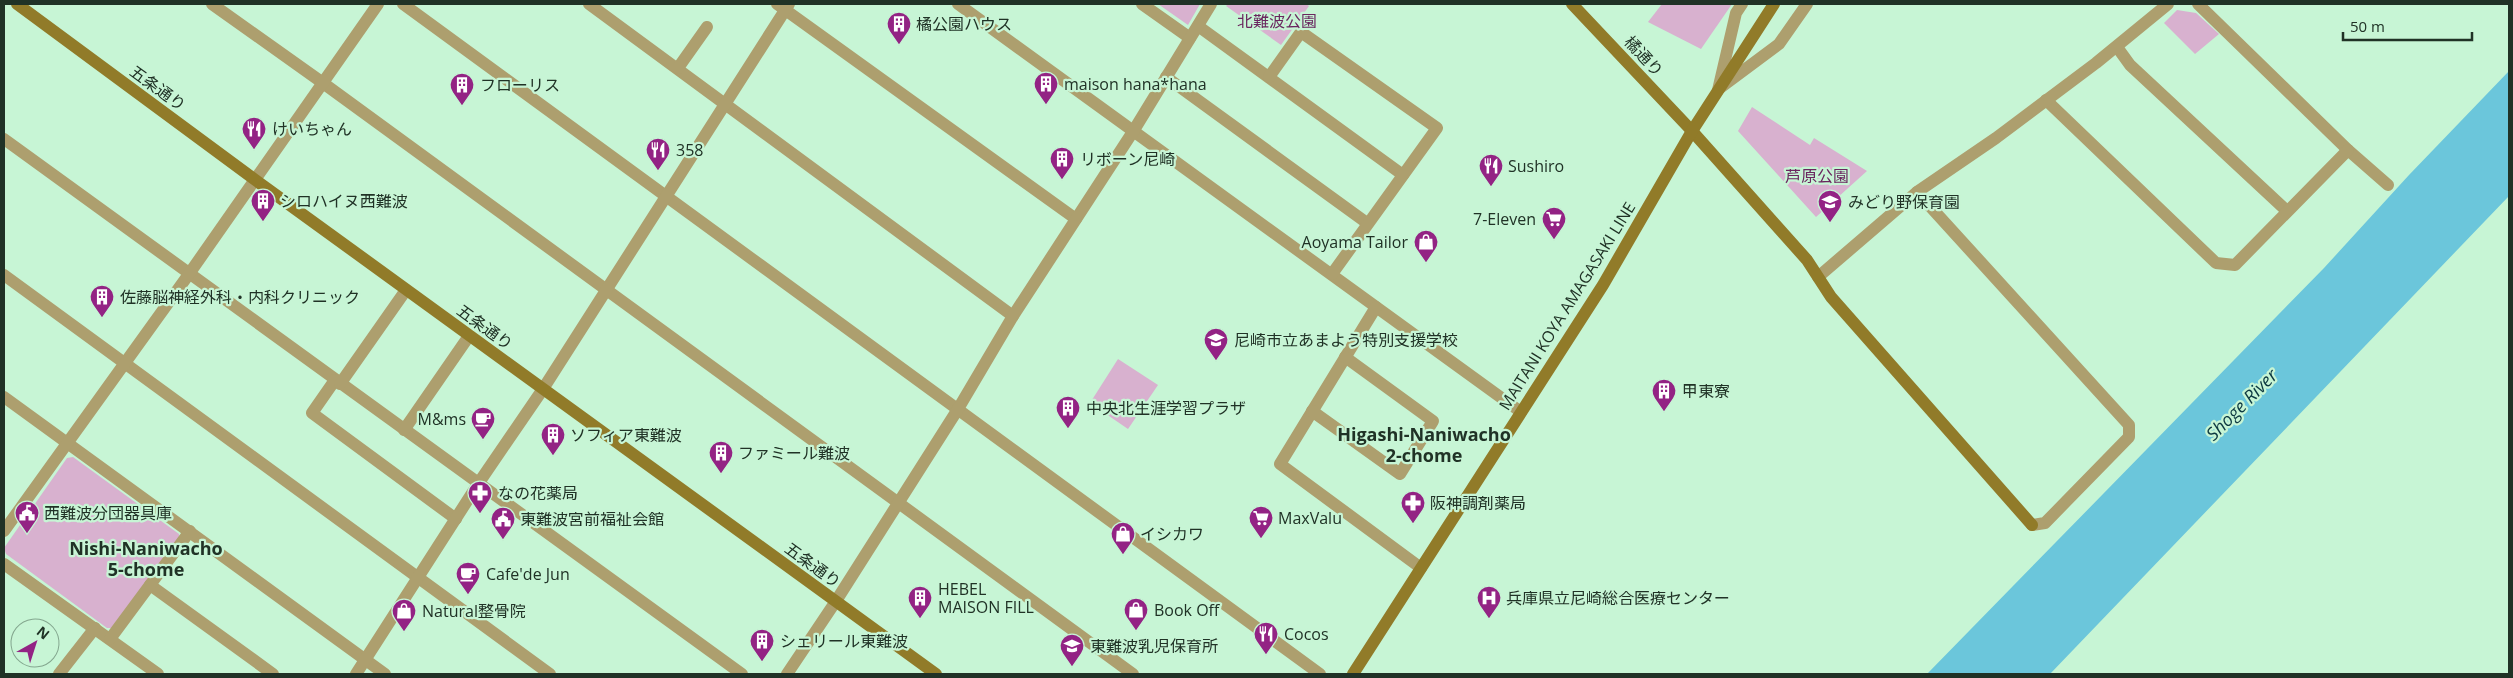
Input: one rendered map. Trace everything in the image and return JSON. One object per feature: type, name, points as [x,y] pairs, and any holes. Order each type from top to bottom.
[{"type":"street","name":"五条通り","points":[[17,4],[254,180],[936,674]]},
{"type":"street","points":[[212,4],[606,288],[1133,674]]},
{"type":"street","points":[[4,531],[189,274],[378,4]]},
{"type":"street","points":[[403,4],[1320,674]]},
{"type":"street","points":[[589,4],[1013,316]]},
{"type":"street","points":[[958,4],[1520,412]]},
{"type":"street","points":[[1142,4],[1190,38]]},
{"type":"street","points":[[787,674],[836,601],[958,409],[1013,316],[1134,130],[1211,4]]},
{"type":"street","name":"橘通り","points":[[1572,4],[1692,131],[1807,260],[1831,297],[2032,525],[2045,523],[2129,437],[2129,424],[1917,192]]},
{"type":"street","points":[[1718,90],[1736,13],[1742,4]]},
{"type":"street","name":"MAITANI KOYA AMAGASAKI LINE","points":[[1353,674],[1603,285],[1692,131],[1774,4]]},
{"type":"street","points":[[1718,90],[1779,44],[1807,4]]},
{"type":"street","points":[[1818,277],[1917,192],[1996,138],[2117,47],[2168,4]]},
{"type":"street","points":[[2198,4],[2348,150],[2388,184]]},
{"type":"street","points":[[356,674],[478,484],[543,389],[784,6],[1076,219]]},
{"type":"street","points":[[1198,26],[1403,175]]},
{"type":"street","points":[[678,68],[707,27]]},
{"type":"street","points":[[1269,77],[1302,32],[1437,128],[1332,274]]},
{"type":"street","points":[[2117,47],[2130,65],[2287,211]]},
{"type":"street","points":[[1166,77],[1367,223]]},
{"type":"street","points":[[2046,100],[2216,263],[2235,265],[2348,150]]},
{"type":"street","points":[[4,138],[742,674]]},
{"type":"street","points":[[4,275],[550,674]]},
{"type":"street","points":[[406,290],[338,382],[312,413],[456,519]]},
{"type":"street","points":[[1376,307],[1280,464],[1421,568]]},
{"type":"street","points":[[404,430],[469,336]]},
{"type":"street","points":[[1312,412],[1400,474],[1434,421],[1345,357]]},
{"type":"street","points":[[4,397],[385,674]]},
{"type":"street","points":[[110,639],[190,532]]},
{"type":"street","points":[[4,564],[158,674]]},
{"type":"street","points":[[150,585],[273,674]]},
{"type":"street","points":[[59,674],[95,628]]},
{"type":"green space","name":"北難波公園","points":[[1158,4],[1200,4],[1188,25]]},
{"type":"green space","name":"北難波公園","points":[[1228,4],[1306,4],[1309,6],[1281,45],[1226,6]]},
{"type":"green space","points":[[1662,4],[1732,4],[1701,49],[1648,22]]},
{"type":"green space","points":[[2177,10],[2196,13],[2219,34],[2195,54],[2164,23]]},
{"type":"green space","name":"芦原公園","points":[[1752,107],[1810,145],[1814,138],[1867,171],[1816,217],[1738,131]]},
{"type":"green space","points":[[1118,359],[1158,385],[1128,429],[1090,403]]},
{"type":"green space","points":[[73,457],[179,534],[179,540],[114,628],[107,628],[6,554],[4,548],[67,458]]},
{"type":"water","name":"Shoge River","points":[[2509,71],[2509,196],[2050,674],[1927,674],[2324,268],[2409,175]]},
{"type":"place","name":"橘公園ハウス","points":[[899,45]]},
{"type":"place","name":"maison hana*hana","points":[[1046,105]]},
{"type":"place","name":"フローリス","points":[[462,106]]},
{"type":"place","name":"けいちゃん","points":[[254,150]]},
{"type":"place","name":"358","points":[[658,171]]},
{"type":"place","name":"リボーン尼崎","points":[[1062,180]]},
{"type":"place","name":"Sushiro","points":[[1491,187]]},
{"type":"place","name":"シロハイヌ西難波","points":[[263,222]]},
{"type":"place","name":"みどり野保育園","points":[[1830,223]]},
{"type":"place","name":"7-Eleven","points":[[1554,240]]},
{"type":"place","name":"Aoyama Tailor","points":[[1426,263]]},
{"type":"place","name":"佐藤脳神経外科・内科クリニック","points":[[102,318]]},
{"type":"place","name":"尼崎市立あまよう特別支援学校","points":[[1216,361]]},
{"type":"place","name":"甲東寮","points":[[1664,412]]},
{"type":"place","name":"中央北生涯学習プラザ","points":[[1068,429]]},
{"type":"place","name":"M&ms","points":[[483,440]]},
{"type":"place","name":"ソフィア東難波","points":[[553,456]]},
{"type":"place","name":"ファミール難波","points":[[721,474]]},
{"type":"place","name":"なの花薬局","points":[[480,514]]},
{"type":"place","name":"阪神調剤薬局","points":[[1413,524]]},
{"type":"place","name":"西難波分団器具庫","points":[[27,534]]},
{"type":"place","name":"MaxValu","points":[[1261,539]]},
{"type":"place","name":"東難波宮前福祉会館","points":[[503,540]]},
{"type":"place","name":"イシカワ","points":[[1123,555]]},
{"type":"place","name":"Cafe'de Jun","points":[[468,595]]},
{"type":"place","name":"HEBEL MAISON FILL","points":[[920,619]]},
{"type":"place","name":"兵庫県立尼崎総合医療センター","points":[[1489,619]]},
{"type":"place","name":"Book Off","points":[[1136,631]]},
{"type":"place","name":"Natural整骨院","points":[[404,632]]},
{"type":"place","name":"Cocos","points":[[1266,655]]},
{"type":"place","name":"シェリール東難波","points":[[762,662]]},
{"type":"place","name":"東難波乳児保育所","points":[[1072,667]]},
{"type":"district","name":"Higashi-Naniwacho 2-chome","points":[[1424,445]]},
{"type":"district","name":"Nishi-Naniwacho 5-chome","points":[[146,559]]}]
